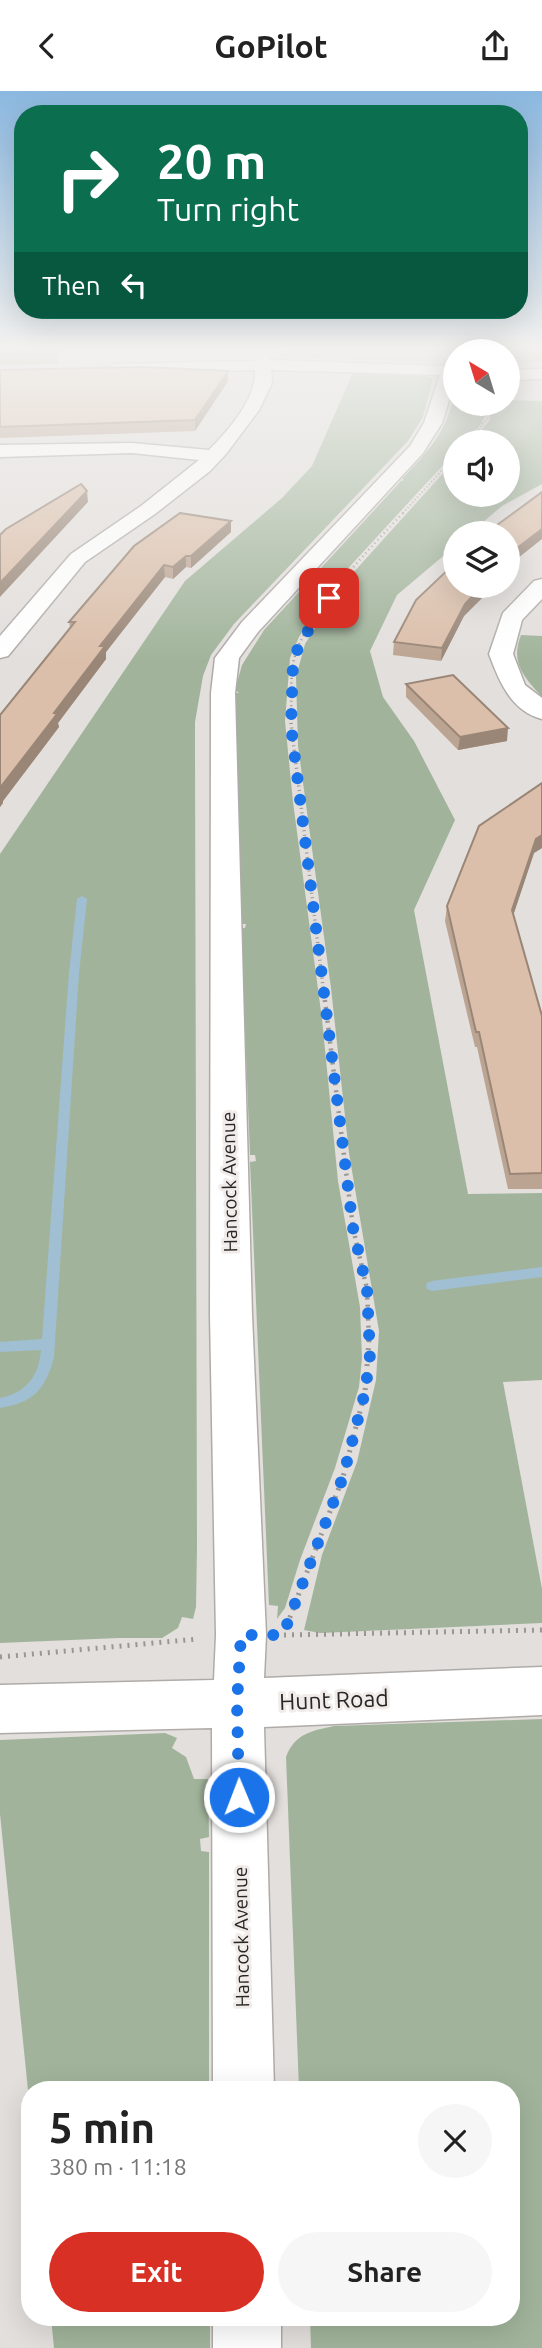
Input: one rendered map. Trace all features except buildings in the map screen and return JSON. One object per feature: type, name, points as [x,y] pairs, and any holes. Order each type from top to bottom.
[{"type":"street","points":[[166,451],[213,456]]},
{"type":"street","points":[[0,651],[9,632],[78,558],[148,510],[203,467],[217,451]]},
{"type":"street","name":"Hancock Avenue","points":[[243,2081],[237,1703],[241,1635],[227,1063],[223,721],[227,658],[250,627],[415,451]]},
{"type":"street","points":[[542,586],[511,618],[501,653],[514,688],[542,711]]},
{"type":"street","name":"Hunt Road","points":[[0,1709],[542,1691]]},
{"type":"street","points":[[247,2326],[247,2348]]},
{"type":"path","points":[[283,1635],[343,1477],[365,1392],[370,1355],[367,1289],[353,1228],[291,726],[293,663],[299,645],[337,585],[443,469]]},
{"type":"path","points":[[0,1657],[241,1635],[542,1630]]},
{"type":"green space","points":[[318,451],[398,451],[234,624],[211,655],[203,676],[195,722],[197,1547],[196,1607],[193,1619],[182,1617],[178,1628],[162,1638],[0,1643],[0,854],[185,581],[282,498],[312,466]]},
{"type":"green space","points":[[427,451],[443,451],[443,465],[330,588],[299,637],[290,658],[285,721],[293,802],[322,1019],[338,1181],[360,1307],[362,1359],[359,1387],[335,1468],[285,1608],[277,1619],[278,1606],[269,1605],[250,1162],[256,1161],[255,1155],[250,1155],[241,928],[245,928],[246,924],[241,924],[234,757],[238,754],[234,754],[235,693],[239,693],[235,690],[242,665],[264,630],[404,480],[402,479]]},
{"type":"green space","points":[[520,451],[542,451],[542,484],[520,496]]},
{"type":"green space","points":[[443,473],[443,507],[501,507],[484,521],[443,521],[443,556],[397,595],[370,651],[383,697],[414,741],[455,820],[414,910],[468,1194],[542,1193],[542,1380],[503,1382],[542,1589],[542,1623],[320,1633],[304,1630],[322,1555],[357,1462],[376,1380],[379,1331],[349,1153],[331,988],[298,746],[296,677],[305,644],[343,584]]},
{"type":"green space","points":[[521,635],[542,636],[542,697],[525,676],[518,662]]},
{"type":"green space","points":[[542,1719],[542,2348],[311,2348],[310,2326],[520,2326],[520,2081],[299,2081],[286,1757],[294,1743],[305,1734],[334,1726]]},
{"type":"green space","points":[[165,1733],[177,1738],[172,1748],[186,1757],[194,1779],[208,1779],[209,1837],[200,1839],[201,1851],[209,1852],[209,2081],[27,2081],[0,1814],[0,1740]]},
{"type":"green space","points":[[52,2326],[210,2326],[210,2348],[54,2348]]},
{"type":"waterway","points":[[48,1344],[74,973],[82,899]]},
{"type":"waterway","points":[[432,1286],[542,1272]]},
{"type":"waterway","points":[[0,1347],[48,1344]]},
{"type":"waterway","points":[[0,1403],[27,1394],[37,1383],[47,1357],[48,1344]]},
{"type":"route","points":[[239,1797],[237,1703],[241,1635],[283,1635],[343,1477],[365,1392],[370,1355],[367,1289],[353,1228],[291,726],[293,663],[299,645],[329,598]]}]
